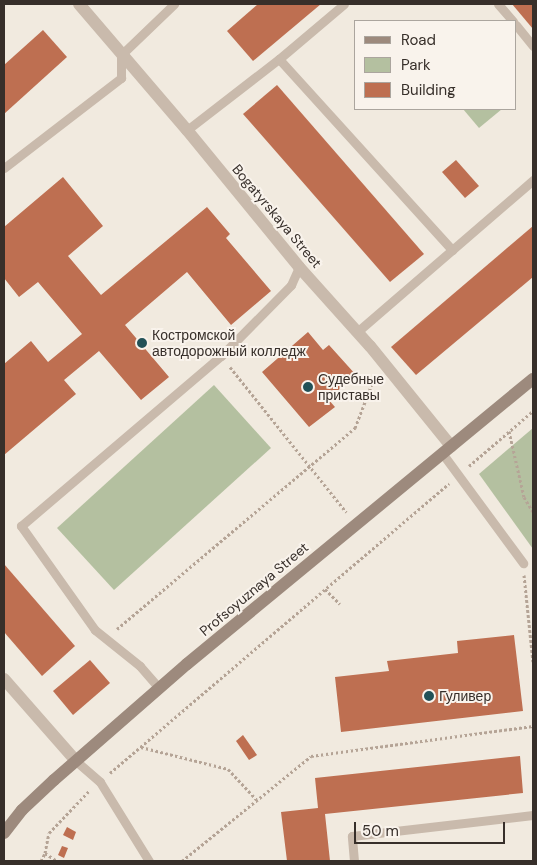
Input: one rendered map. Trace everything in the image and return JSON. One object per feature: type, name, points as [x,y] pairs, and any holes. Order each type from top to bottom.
[{"type":"main road","name":"Profsoyuznaya Street","points":[[4,833],[22,810],[159,688],[533,378]]},
{"type":"street","name":"Bogatyrskaya Street","points":[[79,4],[187,130],[298,267],[370,346],[447,450]]},
{"type":"street","points":[[4,679],[76,760]]},
{"type":"lane","points":[[4,168],[121,78],[121,55],[174,4]]},
{"type":"lane","points":[[187,130],[279,59],[344,4]]},
{"type":"lane","points":[[498,4],[512,20]]},
{"type":"lane","points":[[517,26],[533,46]]},
{"type":"lane","points":[[279,59],[452,250]]},
{"type":"lane","points":[[357,332],[533,180]]},
{"type":"lane","points":[[159,688],[140,666],[95,630],[21,526],[221,356],[291,285],[298,267]]},
{"type":"lane","points":[[447,450],[458,474],[522,563]]},
{"type":"lane","points":[[76,760],[100,782],[149,861]]},
{"type":"lane","points":[[354,861],[352,836],[533,815]]},
{"type":"path","points":[[106,639],[355,428],[373,381],[370,346]]},
{"type":"path","points":[[221,356],[356,524]]},
{"type":"path","points":[[41,861],[45,853],[48,833],[79,799],[533,411]]},
{"type":"path","points":[[509,431],[524,497],[533,512]]},
{"type":"path","points":[[522,563],[533,662]]},
{"type":"path","points":[[325,589],[340,604]]},
{"type":"path","points":[[182,861],[311,756],[533,726]]},
{"type":"path","points":[[141,747],[228,769],[257,800]]},
{"type":"path","points":[[45,853],[57,861]]},
{"type":"green space","points":[[464,110],[501,110],[479,128]]},
{"type":"green space","points":[[214,385],[271,448],[114,590],[57,528]]},
{"type":"green space","points":[[533,428],[533,549],[479,474]]},
{"type":"building","points":[[258,4],[321,4],[253,61],[227,31]]},
{"type":"building","points":[[512,4],[533,4],[533,29]]},
{"type":"building","points":[[43,30],[67,57],[4,114],[4,65]]},
{"type":"building","points":[[277,85],[424,254],[390,282],[243,114]]},
{"type":"building","points":[[456,160],[479,186],[465,198],[442,172]]},
{"type":"building","points":[[63,177],[103,226],[68,256],[101,295],[207,207],[230,234],[226,238],[271,291],[231,325],[187,272],[125,325],[169,377],[141,400],[99,351],[64,380],[76,394],[4,455],[4,364],[31,341],[48,362],[82,334],[38,282],[19,297],[4,278],[4,227]]},
{"type":"building","points":[[533,226],[533,277],[416,375],[391,347]]},
{"type":"building","name":"Судебные приставы","points":[[308,332],[323,350],[329,345],[356,375],[328,399],[335,407],[309,427],[262,372]]},
{"type":"building","points":[[4,564],[75,646],[42,676],[4,632]]},
{"type":"building","name":"Гуливер","points":[[514,635],[523,711],[341,732],[335,677],[389,671],[387,661],[458,653],[457,641]]},
{"type":"building","points":[[90,660],[110,683],[73,715],[53,691]]},
{"type":"building","points":[[243,735],[257,755],[249,760],[236,741]]},
{"type":"building","points":[[520,756],[523,793],[325,814],[330,861],[287,861],[281,812],[318,808],[315,778]]},
{"type":"building","points":[[67,827],[76,832],[73,840],[63,835]]},
{"type":"building","points":[[62,846],[68,848],[64,858],[58,855]]},
{"type":"place","name":"Костромской автодорожный колледж","points":[[142,343]]},
{"type":"place","name":"Судебные приставы","points":[[308,387]]},
{"type":"place","name":"Гуливер","points":[[429,696]]}]
